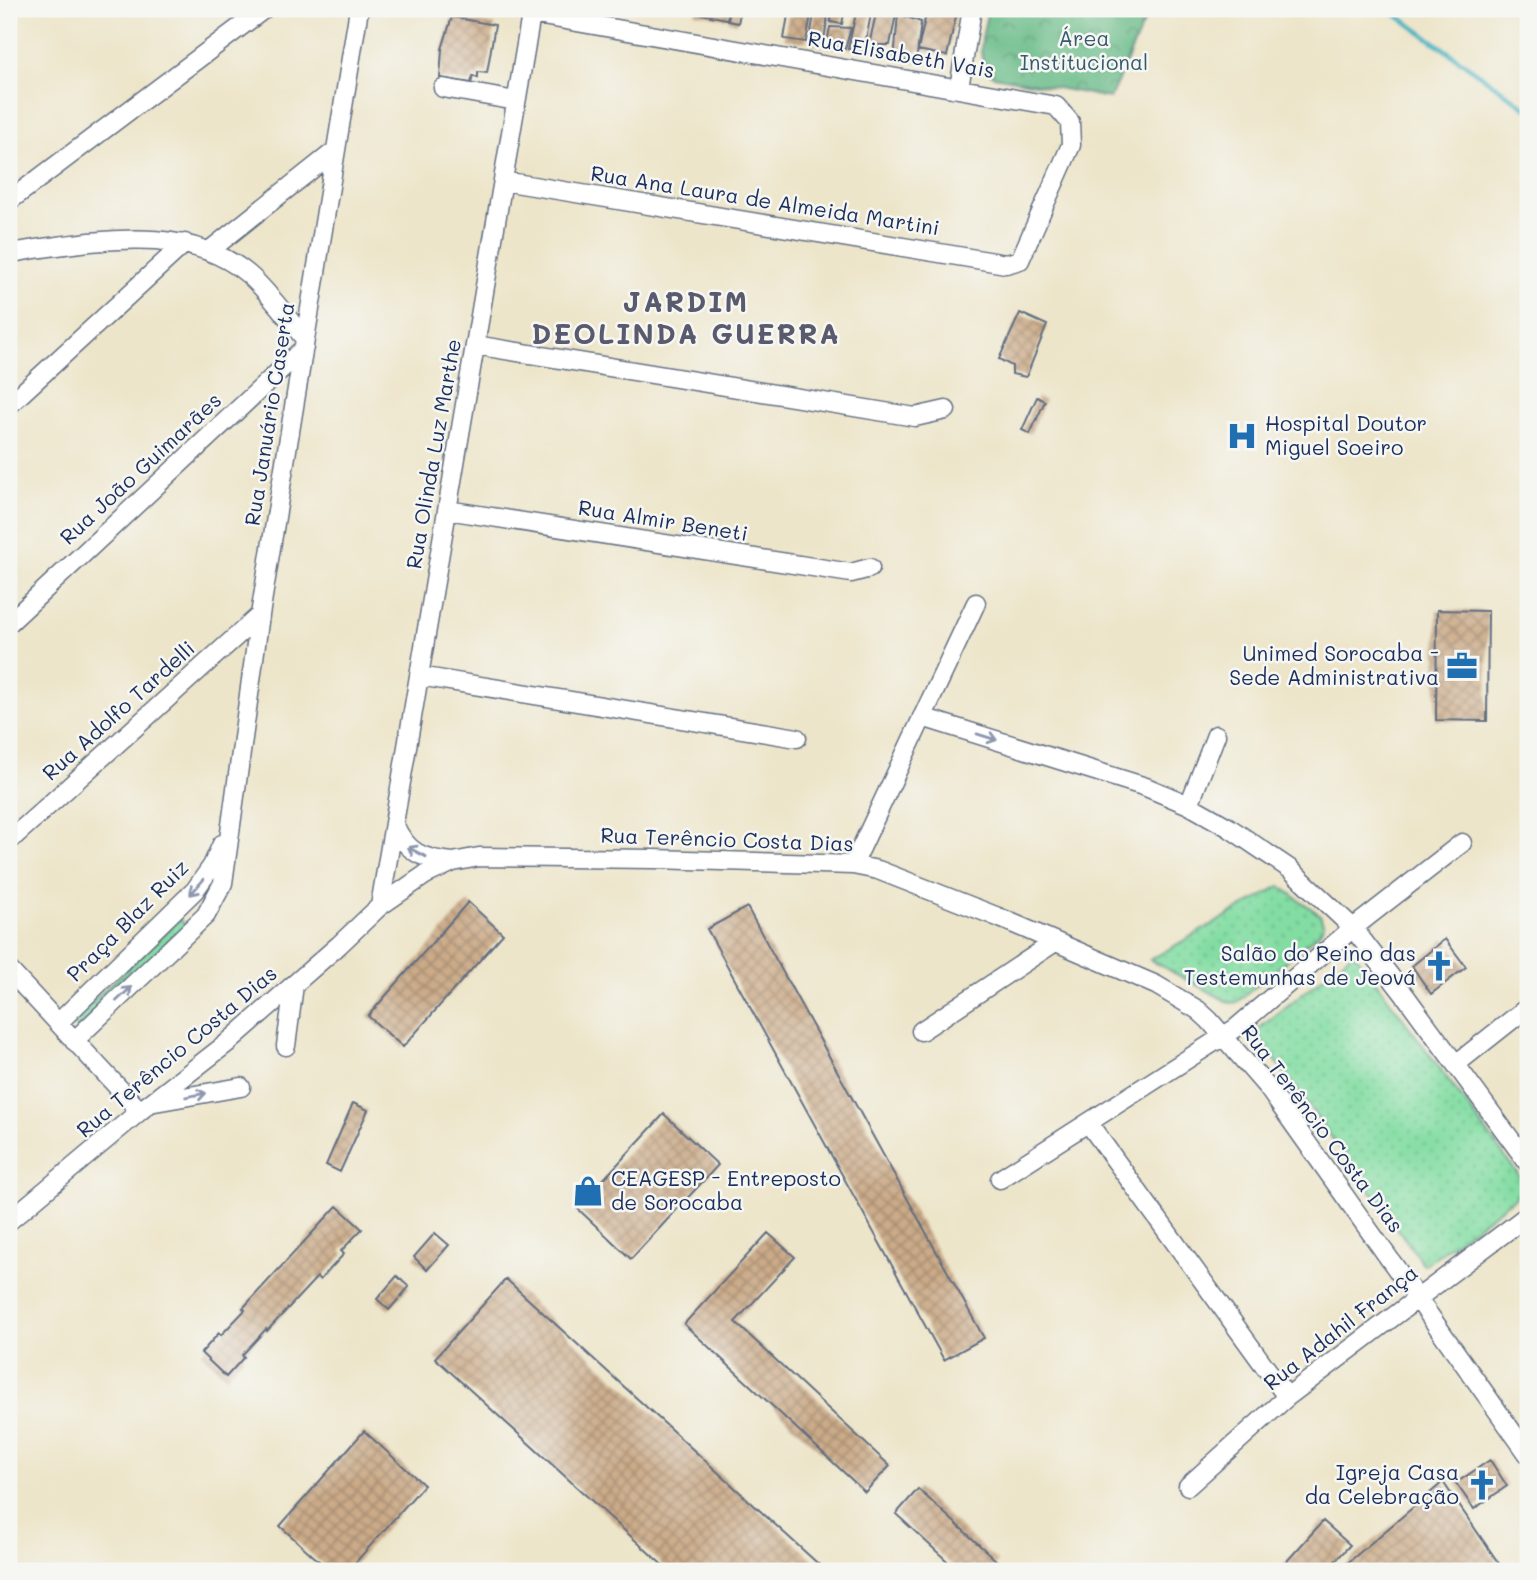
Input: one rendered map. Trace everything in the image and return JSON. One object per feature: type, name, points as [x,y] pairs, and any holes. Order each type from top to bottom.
[{"type":"street","points":[[9,201],[264,9]]},
{"type":"street","name":"Rua Januário Caserta","points":[[229,828],[260,615],[359,9]]},
{"type":"street","points":[[959,88],[972,9]]},
{"type":"street","name":"Rua Elisabeth Vais","points":[[531,11],[1056,106],[1070,122],[1071,145],[1020,260]]},
{"type":"street","name":"Rua Olinda Luz Marthe","points":[[380,906],[531,11]]},
{"type":"street","points":[[443,88],[516,101]]},
{"type":"street","points":[[209,251],[336,150]]},
{"type":"street","name":"Rua Ana Laura de Almeida Martini","points":[[503,181],[1006,264],[1020,260]]},
{"type":"street","points":[[10,251],[88,242],[157,239],[185,243],[226,258],[249,275],[305,343]]},
{"type":"street","points":[[9,405],[185,243]]},
{"type":"street","name":"Rua João Guimarães","points":[[9,623],[305,343]]},
{"type":"street","points":[[475,345],[915,417],[946,410]]},
{"type":"street","name":"Rua Almir Beneti","points":[[447,510],[850,573],[870,568]]},
{"type":"street","points":[[853,866],[976,603]]},
{"type":"street","name":"Rua Adolfo Tardelli","points":[[9,841],[260,615]]},
{"type":"street","points":[[419,676],[797,737]]},
{"type":"street","points":[[922,717],[1146,787],[1228,827],[1290,869],[1353,928],[1528,1163]]},
{"type":"street","points":[[1189,806],[1216,735]]},
{"type":"street","points":[[394,824],[406,846],[416,853],[453,862]]},
{"type":"street","name":"Praça Blaz Ruiz","points":[[58,1023],[195,890],[212,866],[229,828]]},
{"type":"street","name":"Praça Blaz Ruiz","points":[[74,1041],[206,915],[223,883],[229,828]]},
{"type":"street","points":[[1000,1180],[1225,1036],[1353,928],[1462,842]]},
{"type":"street","name":"Rua Terêncio Costa Dias","points":[[9,1221],[226,1044],[380,906],[425,875],[453,862],[479,857],[654,859],[853,866],[878,870],[1055,942],[1156,985],[1198,1010],[1225,1036],[1268,1088],[1528,1454]]},
{"type":"street","points":[[922,1031],[1055,942]]},
{"type":"street","points":[[9,970],[74,1041],[146,1107],[241,1087]]},
{"type":"street","points":[[286,1046],[294,985]]},
{"type":"street","points":[[1456,1064],[1528,1007]]},
{"type":"street","points":[[1089,1124],[1287,1397]]},
{"type":"street","name":"Rua Adahil França","points":[[1188,1486],[1287,1397],[1528,1215]]},
{"type":"green space","name":"Área Institucional","points":[[988,9],[1150,9],[1110,98],[994,76],[987,70],[981,54]]},
{"type":"green space","points":[[1280,886],[1320,915],[1324,926],[1316,936],[1237,1002],[1230,1003],[1150,960]]},
{"type":"green space","points":[[180,919],[185,925],[77,1029],[72,1021]]},
{"type":"green space","points":[[1354,952],[1528,1188],[1424,1265],[1255,1032]]},
{"type":"building","points":[[696,9],[730,9],[727,19],[695,13]]},
{"type":"building","points":[[730,9],[741,9],[738,23],[728,21]]},
{"type":"building","points":[[789,9],[812,9],[806,42],[784,39]]},
{"type":"building","points":[[815,9],[829,9],[823,46],[809,43]]},
{"type":"building","points":[[833,9],[845,9],[842,24],[830,22]]},
{"type":"building","points":[[857,9],[872,9],[864,50],[848,49]]},
{"type":"building","points":[[877,9],[897,9],[890,45],[869,45]]},
{"type":"building","points":[[927,10],[956,16],[947,56],[918,50]]},
{"type":"building","points":[[898,14],[921,22],[916,63],[894,59]]},
{"type":"building","points":[[452,17],[495,25],[487,73],[478,72],[478,78],[473,76],[471,83],[440,78],[442,49]]},
{"type":"building","points":[[830,27],[851,28],[845,49],[826,47]]},
{"type":"building","points":[[1020,313],[1047,325],[1026,377],[1012,374],[1012,366],[999,359]]},
{"type":"building","points":[[1037,397],[1045,401],[1030,434],[1022,430]]},
{"type":"building","name":"Unimed Sorocaba - Sede Administrativa","points":[[1437,610],[1488,611],[1487,721],[1436,720]]},
{"type":"building","points":[[468,902],[503,934],[403,1047],[368,1016]]},
{"type":"building","points":[[747,907],[984,1338],[944,1360],[707,929]]},
{"type":"building","name":"Salão do Reino das Testemunhas de Jeová","points":[[1445,939],[1466,967],[1431,994],[1412,966]]},
{"type":"building","points":[[353,1103],[368,1110],[340,1172],[326,1165]]},
{"type":"building","points":[[664,1114],[718,1165],[631,1259],[577,1208]]},
{"type":"building","points":[[337,1206],[362,1229],[341,1251],[344,1254],[320,1280],[317,1277],[267,1331],[266,1329],[226,1377],[201,1353],[245,1310],[243,1308]]},
{"type":"building","points":[[435,1233],[449,1245],[427,1270],[414,1257]]},
{"type":"building","points":[[768,1233],[795,1257],[735,1322],[890,1466],[865,1492],[684,1324]]},
{"type":"building","points":[[397,1276],[409,1287],[389,1310],[377,1299]]},
{"type":"building","points":[[506,1279],[826,1571],[669,1571],[435,1358]]},
{"type":"building","points":[[364,1431],[424,1485],[348,1571],[330,1571],[280,1526]]},
{"type":"building","name":"Igreja Casa da Celebração","points":[[1490,1460],[1507,1486],[1474,1509],[1456,1483]]},
{"type":"building","points":[[1443,1482],[1504,1571],[1338,1571]]},
{"type":"building","points":[[918,1489],[998,1562],[990,1571],[958,1571],[896,1514]]},
{"type":"building","points":[[1323,1521],[1350,1545],[1326,1571],[1278,1571]]},
{"type":"waterway","points":[[1388,9],[1528,109]]},
{"type":"place","name":"Hospital Doutor Miguel Soeiro","points":[[1242,436]]},
{"type":"place","name":"Unimed Sorocaba - Sede Administrativa","points":[[1462,666]]},
{"type":"place","name":"Salão do Reino das Testemunhas de Jeová","points":[[1439,966]]},
{"type":"place","name":"CEAGESP - Entreposto de Sorocaba","points":[[588,1191]]},
{"type":"place","name":"Igreja Casa da Celebração","points":[[1482,1485]]},
{"type":"district","name":"JARDIM DEOLINDA GUERRA","points":[[686,318]]}]
